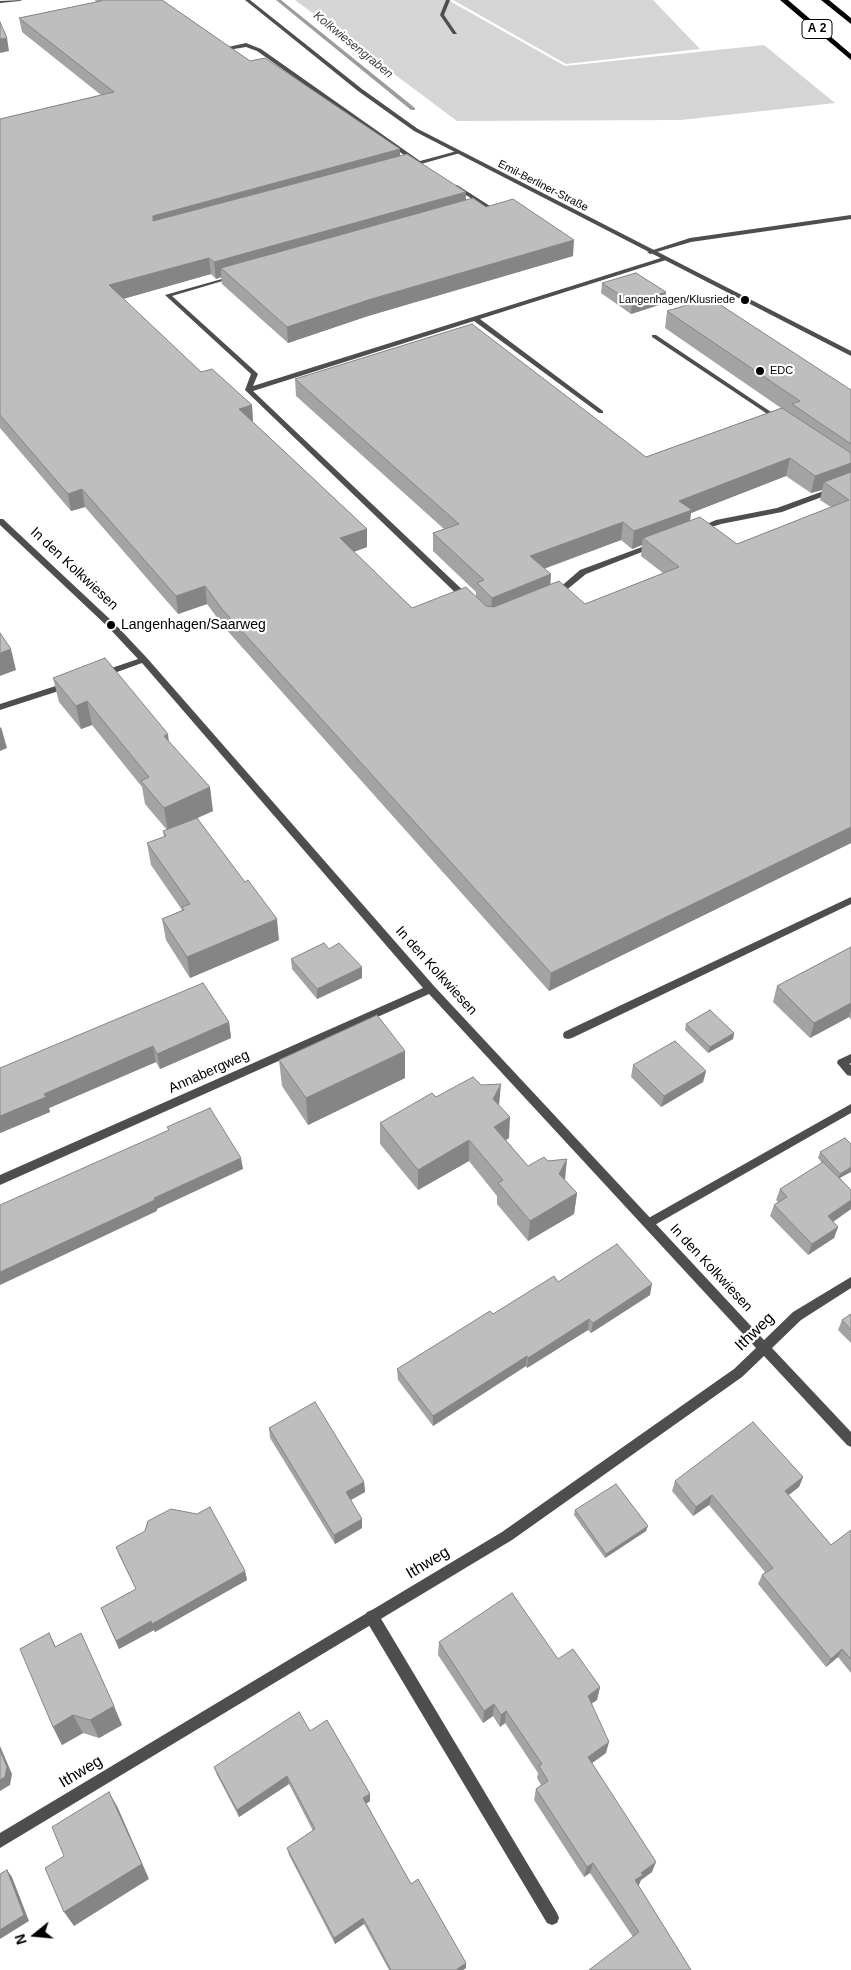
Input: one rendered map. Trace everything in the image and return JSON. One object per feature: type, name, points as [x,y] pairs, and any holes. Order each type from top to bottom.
[{"type":"highway","name":"A 2","points":[[784,0],[851,58]]},
{"type":"highway","name":"A 2","points":[[825,0],[851,22]]},
{"type":"street","points":[[0,2],[20,0]]},
{"type":"street","name":"Emil-Berliner-Straße","points":[[247,0],[390,113],[416,130],[851,354]]},
{"type":"street","points":[[448,0],[442,15],[456,34]]},
{"type":"street","points":[[222,49],[246,44],[259,50],[426,168]]},
{"type":"street","points":[[410,165],[457,152]]},
{"type":"street","points":[[449,182],[487,206],[468,211]]},
{"type":"street","points":[[650,252],[690,240],[851,217]]},
{"type":"street","points":[[248,390],[664,259]]},
{"type":"street","points":[[243,274],[168,295],[255,374],[248,390]]},
{"type":"street","points":[[476,319],[601,412]]},
{"type":"street","points":[[654,336],[786,424]]},
{"type":"street","points":[[248,390],[475,608]]},
{"type":"street","points":[[692,532],[719,522],[778,510],[851,484]]},
{"type":"street","name":"In den Kolkwiesen","points":[[0,521],[111,625],[144,660],[430,989],[851,1441]]},
{"type":"street","points":[[551,598],[583,572],[665,542]]},
{"type":"street","points":[[90,678],[144,660]]},
{"type":"street","points":[[0,707],[81,681]]},
{"type":"street","points":[[568,1035],[851,900]]},
{"type":"street","name":"Annabergweg","points":[[0,1180],[430,989]]},
{"type":"street","points":[[851,1058],[842,1063],[851,1072]]},
{"type":"street","points":[[649,1223],[851,1108]]},
{"type":"street","name":"Ithweg","points":[[0,1841],[507,1536],[738,1373],[796,1316],[851,1282]]},
{"type":"street","points":[[372,1617],[552,1918]]},
{"type":"shaded area","points":[[295,0],[448,0],[565,66],[764,45],[835,103],[681,120],[457,121]]},
{"type":"shaded area","points":[[453,0],[653,0],[700,49],[566,64]]},
{"type":"building","points":[[101,0],[162,0],[250,61],[265,58],[400,149],[153,216],[153,221],[407,154],[466,192],[214,262],[209,258],[109,285],[201,372],[212,369],[252,405],[239,409],[367,529],[340,538],[412,608],[466,587],[486,606],[494,607],[559,581],[585,604],[679,567],[643,538],[700,517],[737,544],[849,500],[824,482],[851,472],[851,827],[551,973],[222,609],[205,586],[176,596],[82,489],[68,494],[0,415],[0,119],[114,92],[19,18]]},
{"type":"building","points":[[0,22],[7,38],[0,39]]},
{"type":"building","points":[[473,198],[486,207],[513,199],[574,240],[368,300],[287,327],[221,268]]},
{"type":"building","points":[[636,273],[666,292],[632,303],[602,283]]},
{"type":"building","points":[[707,299],[713,303],[716,302],[851,390],[851,444],[792,404],[800,401],[667,311]]},
{"type":"building","points":[[472,324],[646,457],[782,408],[851,453],[851,463],[815,476],[790,458],[679,501],[692,510],[634,531],[623,522],[530,556],[551,574],[492,598],[477,583],[484,580],[433,533],[459,524],[295,379]]},
{"type":"building","points":[[0,633],[11,649],[0,653]]},
{"type":"building","points":[[105,658],[168,734],[164,736],[210,787],[164,808],[141,781],[149,777],[87,701],[76,706],[53,678]]},
{"type":"building","points":[[197,818],[245,882],[248,880],[277,919],[187,957],[162,919],[184,910],[182,907],[190,904],[147,843],[166,836],[163,831]]},
{"type":"building","points":[[324,943],[329,949],[339,943],[362,967],[317,989],[291,959]]},
{"type":"building","points":[[851,947],[851,1003],[814,1023],[777,986]]},
{"type":"building","points":[[203,983],[229,1022],[157,1054],[153,1046],[44,1094],[46,1097],[0,1116],[0,1068]]},
{"type":"building","points":[[710,1010],[734,1033],[710,1047],[686,1024]]},
{"type":"building","points":[[377,1015],[405,1051],[306,1098],[279,1060]]},
{"type":"building","points":[[675,1041],[706,1071],[664,1096],[633,1065]]},
{"type":"building","points":[[473,1077],[481,1085],[501,1084],[493,1099],[510,1117],[494,1127],[528,1166],[544,1157],[548,1161],[567,1159],[559,1174],[577,1193],[530,1221],[498,1183],[503,1180],[469,1140],[418,1170],[380,1123],[432,1093],[436,1097]]},
{"type":"building","points":[[210,1108],[241,1158],[0,1272],[0,1205],[169,1130],[167,1127]]},
{"type":"building","points":[[845,1138],[851,1144],[851,1167],[840,1174],[820,1152]]},
{"type":"building","points":[[823,1162],[851,1190],[851,1200],[828,1216],[838,1227],[812,1244],[774,1205],[787,1197],[780,1189]]},
{"type":"building","points":[[617,1244],[652,1284],[593,1323],[589,1319],[433,1416],[397,1369],[490,1311],[493,1314],[554,1276],[558,1282]]},
{"type":"building","points":[[851,1314],[851,1330],[842,1320]]},
{"type":"building","points":[[315,1402],[364,1482],[346,1492],[362,1519],[334,1535],[269,1428]]},
{"type":"building","points":[[753,1422],[803,1477],[785,1491],[831,1545],[851,1530],[851,1659],[842,1649],[831,1659],[762,1575],[773,1568],[712,1495],[696,1507],[675,1481]]},
{"type":"building","points":[[616,1484],[648,1526],[606,1554],[575,1510]]},
{"type":"building","points":[[210,1507],[245,1571],[152,1624],[151,1621],[116,1641],[101,1608],[136,1589],[116,1547],[145,1531],[148,1521],[171,1509],[197,1514]]},
{"type":"building","points":[[512,1593],[558,1659],[573,1649],[600,1687],[588,1696],[609,1742],[588,1757],[656,1862],[635,1880],[691,1970],[589,1970],[639,1932],[593,1863],[587,1867],[536,1789],[548,1781],[539,1766],[542,1764],[506,1711],[501,1715],[494,1704],[484,1711],[439,1642]]},
{"type":"building","points":[[49,1633],[55,1647],[81,1633],[114,1706],[90,1720],[73,1715],[53,1727],[20,1649]]},
{"type":"building","points":[[299,1712],[310,1731],[327,1720],[370,1794],[363,1798],[411,1884],[418,1879],[466,1963],[456,1970],[391,1970],[363,1918],[334,1938],[287,1848],[315,1829],[287,1776],[237,1810],[214,1767]]},
{"type":"building","points":[[0,1750],[7,1767],[5,1777],[0,1780]]},
{"type":"building","points":[[109,1792],[142,1864],[64,1912],[45,1868],[64,1856],[52,1827]]},
{"type":"building","points":[[7,1870],[24,1915],[0,1930],[0,1874]]},
{"type":"waterway","name":"Kolkwiesengraben","points":[[278,0],[413,109]]},
{"type":"place","name":"Langenhagen/Klusriede","points":[[745,300]]},
{"type":"place","name":"EDC","points":[[760,371]]},
{"type":"place","name":"Langenhagen/Saarweg","points":[[111,625]]}]
